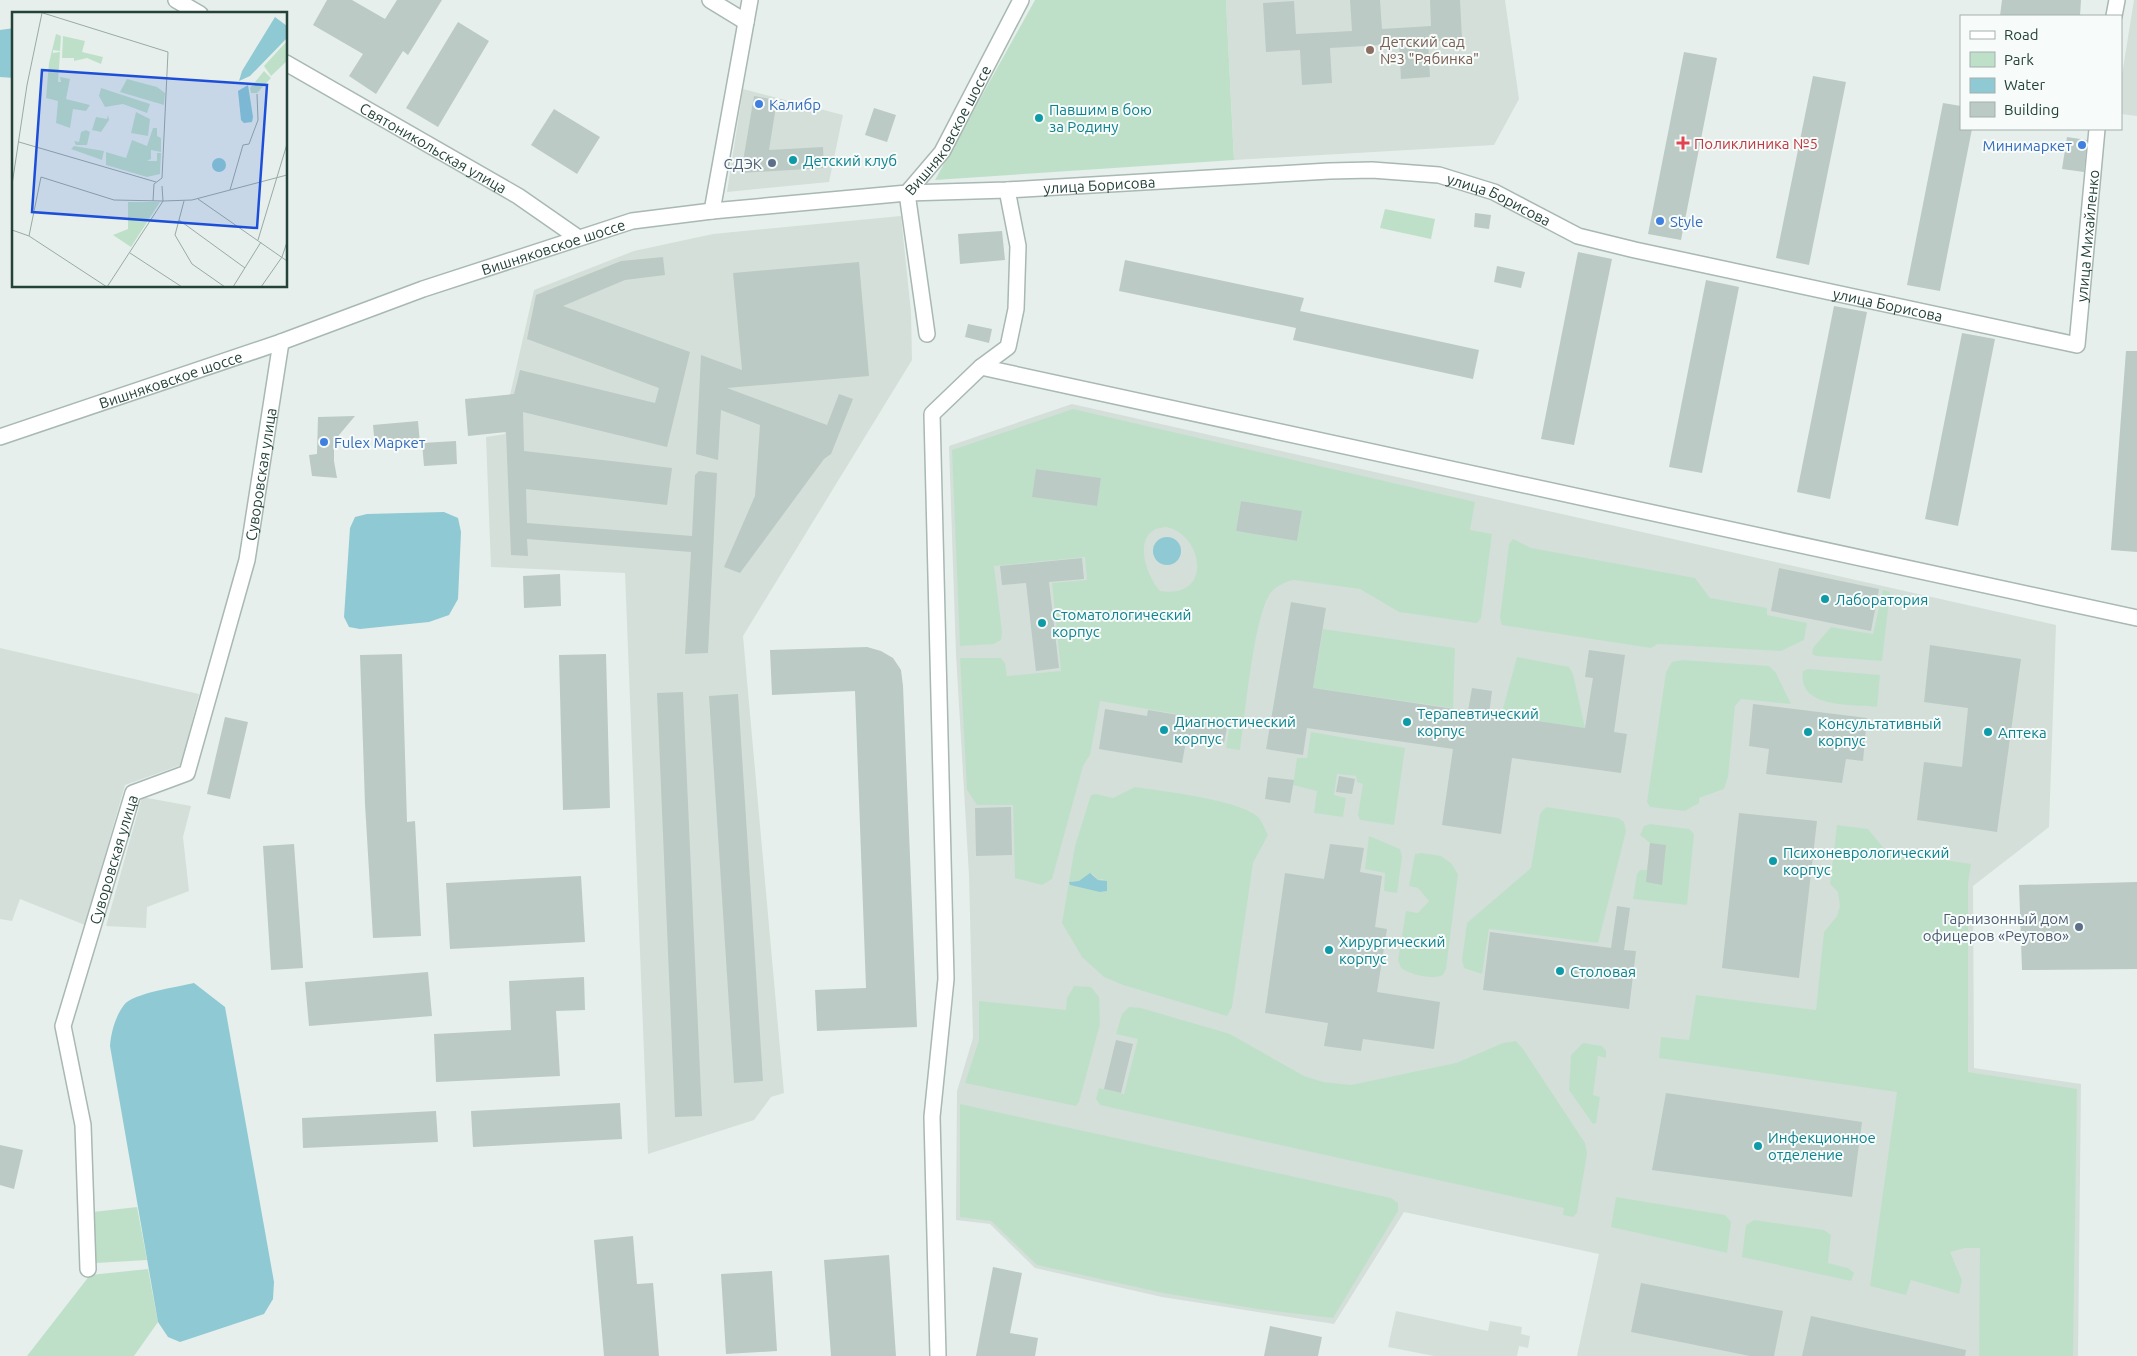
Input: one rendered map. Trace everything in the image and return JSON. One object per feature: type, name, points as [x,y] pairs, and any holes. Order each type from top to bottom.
[{"type":"street","points":[[176,0],[197,12]]},
{"type":"street","points":[[710,0],[746,22]]},
{"type":"street","points":[[712,211],[750,0]]},
{"type":"street","name":"Вишняковское шоссе","points":[[0,437],[281,342],[423,289],[577,237],[632,221],[712,211],[907,193],[942,152],[1021,0]]},
{"type":"street","points":[[2114,15],[2117,0]]},
{"type":"street","name":"Святоникольская улица","points":[[288,64],[518,196],[577,237]]},
{"type":"street","name":"улица Михайленко","points":[[2077,345],[2097,130]]},
{"type":"street","name":"улица Борисова","points":[[907,193],[1007,190],[1329,171],[1372,170],[1439,174],[1494,192],[1578,236],[1634,250],[2077,345]]},
{"type":"street","points":[[938,1356],[932,1117],[946,979],[932,414],[981,367],[1008,347],[1016,309],[1018,246],[1007,190]]},
{"type":"street","points":[[907,193],[926,334]]},
{"type":"street","name":"Суворовская улица","points":[[88,1269],[83,1124],[63,1026],[133,793],[186,773],[247,560],[281,342]]},
{"type":"street","points":[[981,367],[2137,618]]},
{"type":"shaded area","name":"Детский сад №3 \"Рябинка\"","points":[[1226,0],[1505,0],[1519,99],[1494,145],[1234,160]]},
{"type":"shaded area","points":[[2134,0],[2137,0],[2137,116],[2122,114],[2122,75]]},
{"type":"shaded area","points":[[743,89],[843,115],[829,182],[727,192]]},
{"type":"shaded area","points":[[901,216],[911,312],[912,360],[743,636],[784,1093],[771,1097],[754,1120],[648,1154],[625,573],[491,567],[486,437],[505,434],[502,395],[510,395],[534,290],[634,251],[713,234]]},
{"type":"shaded area","points":[[1072,404],[2056,625],[2049,827],[1973,886],[1974,1068],[2081,1084],[2078,1356],[1577,1356],[1599,1254],[1404,1212],[1334,1324],[1162,1297],[1035,1268],[990,1224],[956,1220],[957,1091],[973,1038],[969,875],[956,654],[949,446]]},
{"type":"shaded area","points":[[0,648],[199,694],[181,765],[125,785],[85,925],[20,899],[12,921],[0,919]]},
{"type":"shaded area","points":[[142,797],[191,806],[183,837],[189,891],[147,907],[146,928],[106,926]]},
{"type":"shaded area","points":[[1396,1311],[1488,1331],[1490,1321],[1522,1327],[1521,1334],[1530,1336],[1528,1348],[1519,1346],[1517,1356],[1434,1356],[1388,1347]]},
{"type":"green space","points":[[1035,0],[1226,0],[1234,160],[935,180]]},
{"type":"green space","points":[[1385,209],[1435,219],[1431,239],[1380,228]]},
{"type":"green space","points":[[1073,409],[1475,502],[1470,530],[1492,534],[1481,618],[1477,623],[1399,612],[1360,589],[1294,580],[1280,585],[1273,590],[1266,601],[1261,618],[1251,665],[1240,750],[1226,748],[1230,723],[1100,701],[1090,755],[1083,766],[1052,879],[1042,885],[1015,878],[1013,805],[977,805],[967,790],[960,658],[1001,658],[1005,663],[1007,676],[1061,671],[1052,583],[1087,580],[1085,557],[994,566],[1002,632],[1001,640],[994,644],[960,646],[952,450]],"holes":[[[1036,469],[1101,478],[1097,506],[1033,497]],[[1241,501],[1302,511],[1297,541],[1236,531]],[[1166,527],[1179,532],[1195,552],[1197,565],[1195,576],[1189,585],[1177,591],[1160,591],[1151,578],[1144,551],[1148,536],[1155,529]]]},
{"type":"green space","points":[[1513,539],[1531,548],[1695,578],[1710,598],[1767,608],[1767,615],[1807,623],[1804,640],[1781,651],[1658,644],[1651,648],[1502,625],[1500,618],[1509,544]]},
{"type":"green space","points":[[1883,590],[1890,592],[1882,661],[1816,656],[1812,654],[1813,648],[1831,627],[1873,634]]},
{"type":"green space","points":[[1323,629],[1455,648],[1453,708],[1313,688]]},
{"type":"green space","points":[[1517,657],[1569,667],[1573,674],[1585,728],[1501,716]]},
{"type":"green space","points":[[1682,660],[1769,666],[1776,673],[1791,704],[1741,699],[1735,706],[1728,777],[1724,789],[1699,798],[1699,803],[1685,811],[1650,807],[1647,802],[1666,672],[1672,662]]},
{"type":"green space","points":[[1808,669],[1880,675],[1877,707],[1841,704],[1817,698],[1808,692],[1803,683],[1803,671]]},
{"type":"green space","points":[[1311,732],[1405,748],[1394,825],[1360,820],[1358,815],[1363,784],[1357,782],[1356,776],[1337,774],[1334,795],[1346,798],[1343,817],[1314,813],[1317,791],[1293,785],[1297,758],[1307,758]]},
{"type":"green space","points":[[1135,787],[1181,794],[1237,806],[1250,812],[1262,822],[1268,835],[1253,863],[1232,1007],[1227,1016],[1123,985],[1104,977],[1082,957],[1062,923],[1075,846],[1091,795],[1096,794],[1113,798]],"holes":[[[1093,874],[1098,880],[1103,879],[1104,892],[1070,885],[1072,881],[1079,881]]]},
{"type":"green space","points":[[1546,807],[1618,818],[1624,822],[1626,831],[1598,943],[1489,929],[1482,974],[1464,968],[1462,960],[1467,923],[1531,868],[1540,814]]},
{"type":"green space","points":[[1650,824],[1689,829],[1694,834],[1687,905],[1633,899],[1637,874],[1640,870],[1647,870],[1650,843],[1640,835],[1644,826]]},
{"type":"green space","points":[[1837,825],[1868,829],[1886,851],[1971,864],[1968,883],[1968,1072],[2077,1089],[2073,1356],[1979,1356],[1980,1248],[1965,1248],[1950,1252],[1962,1280],[1959,1294],[1911,1280],[1906,1295],[1870,1286],[1897,1092],[1659,1058],[1661,1037],[1689,1040],[1696,995],[1816,1010],[1824,932],[1837,916],[1840,906],[1838,892],[1830,884]]},
{"type":"green space","points":[[1369,836],[1400,849],[1402,857],[1397,893],[1384,891],[1385,873],[1365,869]]},
{"type":"green space","points":[[1415,854],[1441,856],[1451,863],[1458,874],[1446,969],[1443,975],[1433,977],[1411,973],[1401,968],[1398,960],[1406,911],[1418,913],[1429,901],[1418,888],[1409,886]]},
{"type":"green space","points":[[1074,986],[1091,987],[1099,997],[1100,1024],[1079,1102],[1076,1106],[965,1083],[979,1040],[979,1001],[1066,1010],[1067,998]]},
{"type":"green space","points":[[1129,1007],[1141,1008],[1230,1034],[1304,1076],[1323,1082],[1351,1085],[1456,1063],[1503,1043],[1516,1041],[1585,1143],[1587,1154],[1577,1213],[1573,1217],[1563,1215],[1564,1208],[1100,1105],[1096,1099],[1099,1088],[1124,1094],[1138,1039],[1116,1034],[1122,1014]]},
{"type":"green space","points":[[1583,1043],[1602,1046],[1606,1051],[1606,1058],[1598,1056],[1593,1095],[1600,1097],[1596,1123],[1593,1124],[1569,1090],[1571,1055]]},
{"type":"green space","points":[[960,1104],[1391,1198],[1398,1203],[1398,1211],[1333,1318],[1258,1309],[1163,1293],[1037,1265],[991,1221],[960,1217]]},
{"type":"green space","points":[[1616,1197],[1725,1215],[1731,1222],[1727,1253],[1611,1227]]},
{"type":"green space","points":[[137,1207],[147,1260],[96,1263],[93,1212]]},
{"type":"green space","points":[[1754,1220],[1824,1230],[1831,1235],[1828,1263],[1848,1268],[1854,1273],[1851,1281],[1742,1257],[1746,1225]]},
{"type":"green space","points":[[148,1269],[158,1322],[134,1356],[27,1356],[90,1275]]},
{"type":"water","points":[[12,28],[12,78],[0,77],[0,30]]},
{"type":"water","points":[[444,512],[458,518],[461,532],[458,599],[449,615],[429,622],[360,629],[349,627],[344,617],[350,528],[355,517],[367,514]]},
{"type":"water","points":[[1167,537],[1177,541],[1181,551],[1177,561],[1167,565],[1157,561],[1153,551],[1157,541]]},
{"type":"water","points":[[1090,873],[1098,880],[1107,881],[1107,891],[1100,892],[1070,885],[1069,882],[1079,881]]},
{"type":"water","points":[[194,983],[225,1007],[274,1282],[273,1299],[264,1314],[180,1342],[168,1337],[158,1322],[110,1046],[112,1030],[116,1020],[124,1005],[129,1001],[146,994]]},
{"type":"building","points":[[327,0],[352,0],[385,19],[397,0],[442,0],[408,55],[403,51],[376,94],[349,76],[363,54],[313,25]]},
{"type":"building","points":[[1350,0],[1380,0],[1382,29],[1431,26],[1430,0],[1460,0],[1462,39],[1428,42],[1430,77],[1401,79],[1399,44],[1330,48],[1332,83],[1302,85],[1300,50],[1266,52],[1263,3],[1294,1],[1296,34],[1352,31]]},
{"type":"building","points":[[2002,0],[2081,0],[2080,15],[2000,15]]},
{"type":"building","points":[[458,22],[489,41],[438,127],[406,108]]},
{"type":"building","points":[[1684,52],[1717,58],[1681,240],[1648,234]]},
{"type":"building","points":[[1813,76],[1846,82],[1809,265],[1776,258]]},
{"type":"building","points":[[754,96],[777,100],[769,150],[823,147],[824,168],[741,173]]},
{"type":"building","points":[[1943,103],[1960,106],[1960,130],[1972,130],[1940,291],[1907,285]]},
{"type":"building","points":[[874,108],[896,115],[887,142],[865,135]]},
{"type":"building","points":[[554,109],[600,137],[577,174],[531,145]]},
{"type":"building","points":[[2067,137],[2087,140],[2084,172],[2062,169]]},
{"type":"building","points":[[1475,213],[1491,215],[1489,229],[1474,227]]},
{"type":"building","points":[[1002,231],[1005,260],[960,264],[958,234]]},
{"type":"building","points":[[1578,252],[1612,259],[1574,445],[1541,439]]},
{"type":"building","points":[[663,257],[665,275],[625,280],[563,306],[690,352],[667,447],[523,412],[524,451],[672,468],[667,505],[526,489],[527,523],[692,536],[695,475],[699,471],[717,473],[708,653],[685,654],[691,552],[527,539],[528,556],[511,555],[506,432],[468,436],[465,399],[514,394],[520,370],[655,403],[659,388],[527,339],[536,295],[621,261]]},
{"type":"building","points":[[1125,260],[1304,298],[1300,311],[1479,350],[1473,379],[1293,340],[1296,328],[1119,291]]},
{"type":"building","points":[[859,262],[869,376],[727,388],[827,425],[839,394],[853,399],[831,454],[824,459],[740,573],[724,567],[755,496],[760,425],[721,410],[718,460],[696,454],[701,355],[742,370],[733,273]]},
{"type":"building","points":[[1497,266],[1525,272],[1521,288],[1494,282]]},
{"type":"building","points":[[1706,280],[1739,287],[1702,473],[1669,467]]},
{"type":"building","points":[[1834,306],[1867,312],[1830,499],[1797,492]]},
{"type":"building","points":[[968,324],[992,329],[989,343],[965,337]]},
{"type":"building","points":[[1962,333],[1995,339],[1958,526],[1925,519]]},
{"type":"building","points":[[2126,351],[2137,351],[2137,552],[2111,550]]},
{"type":"building","points":[[355,416],[334,441],[334,461],[337,478],[312,476],[309,455],[317,454],[318,417]]},
{"type":"building","points":[[418,421],[420,444],[375,447],[373,425]]},
{"type":"building","points":[[456,441],[457,464],[424,466],[422,443]]},
{"type":"building","points":[[1036,469],[1101,478],[1097,506],[1032,497]]},
{"type":"building","points":[[1241,501],[1302,511],[1297,541],[1236,531]]},
{"type":"building","name":"Стоматологический корпус","points":[[1082,558],[1084,579],[1049,582],[1059,668],[1036,671],[1026,583],[1002,585],[1000,566]]},
{"type":"building","name":"Лаборатория","points":[[1779,568],[1879,589],[1871,631],[1771,611]]},
{"type":"building","points":[[560,574],[561,606],[524,608],[523,576]]},
{"type":"building","name":"Терапевтический корпус","points":[[1291,602],[1326,608],[1313,688],[1468,711],[1472,688],[1492,691],[1489,714],[1585,728],[1593,678],[1585,677],[1589,650],[1625,655],[1614,732],[1627,734],[1621,773],[1512,758],[1501,834],[1442,825],[1453,749],[1307,728],[1303,755],[1266,749]]},
{"type":"building","name":"Аптека","points":[[1930,645],[2021,659],[1997,832],[1917,820],[1924,762],[1962,767],[1968,708],[1924,702]]},
{"type":"building","points":[[867,647],[881,651],[893,658],[901,670],[917,1027],[817,1031],[815,990],[866,988],[855,691],[772,695],[770,650]]},
{"type":"building","points":[[402,654],[407,822],[415,821],[421,936],[373,938],[365,804],[360,655]]},
{"type":"building","points":[[606,654],[610,808],[563,810],[559,655]]},
{"type":"building","points":[[683,692],[702,1116],[675,1117],[657,693]]},
{"type":"building","points":[[738,694],[763,1081],[734,1083],[709,696]]},
{"type":"building","name":"Консультативный корпус","points":[[1753,704],[1867,718],[1863,761],[1846,759],[1842,783],[1766,774],[1769,749],[1749,746]]},
{"type":"building","name":"Диагностический корпус","points":[[1105,709],[1147,716],[1148,710],[1228,723],[1224,743],[1187,736],[1182,763],[1099,749]]},
{"type":"building","points":[[225,717],[248,722],[230,799],[207,794]]},
{"type":"building","points":[[1339,776],[1355,779],[1352,794],[1336,792]]},
{"type":"building","points":[[1268,777],[1294,780],[1290,803],[1265,799]]},
{"type":"building","points":[[1011,807],[1012,855],[976,856],[975,808]]},
{"type":"building","name":"Психоневрологический корпус","points":[[1739,813],[1817,821],[1799,978],[1722,968]]},
{"type":"building","points":[[1650,843],[1666,845],[1662,885],[1646,882]]},
{"type":"building","points":[[294,844],[303,968],[271,970],[263,846]]},
{"type":"building","name":"Хирургический корпус","points":[[1330,844],[1364,848],[1360,872],[1382,876],[1375,927],[1387,929],[1377,992],[1440,1002],[1434,1049],[1363,1039],[1361,1051],[1324,1046],[1328,1023],[1265,1013],[1285,873],[1324,879]]},
{"type":"building","points":[[581,876],[585,942],[450,949],[446,883]]},
{"type":"building","name":"Гарнизонный дом офицеров «Реутово»","points":[[2137,882],[2137,969],[2022,970],[2019,885]]},
{"type":"building","name":"Столовая","points":[[1617,906],[1630,908],[1624,950],[1636,951],[1629,1009],[1483,990],[1490,932],[1611,948]]},
{"type":"building","points":[[428,972],[432,1016],[309,1026],[305,982]]},
{"type":"building","points":[[584,977],[585,1010],[556,1011],[560,1076],[436,1082],[434,1034],[511,1030],[509,981]]},
{"type":"building","points":[[1116,1040],[1133,1044],[1121,1093],[1104,1089]]},
{"type":"building","name":"Инфекционное отделение","points":[[1666,1093],[1862,1122],[1852,1197],[1652,1170]]},
{"type":"building","points":[[620,1103],[622,1139],[473,1147],[471,1111]]},
{"type":"building","points":[[436,1111],[438,1142],[303,1148],[302,1118]]},
{"type":"building","points":[[0,1145],[23,1150],[14,1189],[0,1185]]},
{"type":"building","points":[[633,1236],[637,1284],[653,1283],[659,1356],[604,1356],[594,1240]]},
{"type":"building","points":[[889,1255],[896,1356],[831,1356],[824,1260]]},
{"type":"building","points":[[993,1267],[1022,1273],[1010,1333],[1038,1338],[1035,1356],[976,1356]]},
{"type":"building","points":[[772,1271],[777,1351],[726,1354],[721,1274]]},
{"type":"building","points":[[1641,1283],[1783,1311],[1774,1356],[1750,1356],[1631,1332]]},
{"type":"building","points":[[1811,1316],[1966,1350],[1965,1356],[1802,1356]]},
{"type":"building","points":[[1270,1326],[1322,1337],[1318,1356],[1264,1356]]},
{"type":"place","name":"Детский сад №3 \"Рябинка\"","points":[[1370,50]]},
{"type":"place","name":"Калибр","points":[[759,104]]},
{"type":"place","name":"Павшим в бою за Родину","points":[[1039,118]]},
{"type":"place","name":"Поликлиника №5","points":[[1683,143]]},
{"type":"place","name":"Минимаркет","points":[[2082,145]]},
{"type":"place","name":"Детский клуб","points":[[793,160]]},
{"type":"place","name":"СДЭК","points":[[772,163]]},
{"type":"place","name":"Style","points":[[1660,221]]},
{"type":"place","name":"Fulex Маркет","points":[[324,442]]},
{"type":"place","name":"Лаборатория","points":[[1825,599]]},
{"type":"place","name":"Стоматологический корпус","points":[[1042,623]]},
{"type":"place","name":"Терапевтический корпус","points":[[1407,722]]},
{"type":"place","name":"Диагностический корпус","points":[[1164,730]]},
{"type":"place","name":"Консультативный корпус","points":[[1808,732]]},
{"type":"place","name":"Аптека","points":[[1988,732]]},
{"type":"place","name":"Психоневрологический корпус","points":[[1773,861]]},
{"type":"place","name":"Гарнизонный дом офицеров «Реутово»","points":[[2079,927]]},
{"type":"place","name":"Хирургический корпус","points":[[1329,950]]},
{"type":"place","name":"Столовая","points":[[1560,971]]},
{"type":"place","name":"Инфекционное отделение","points":[[1758,1146]]}]
